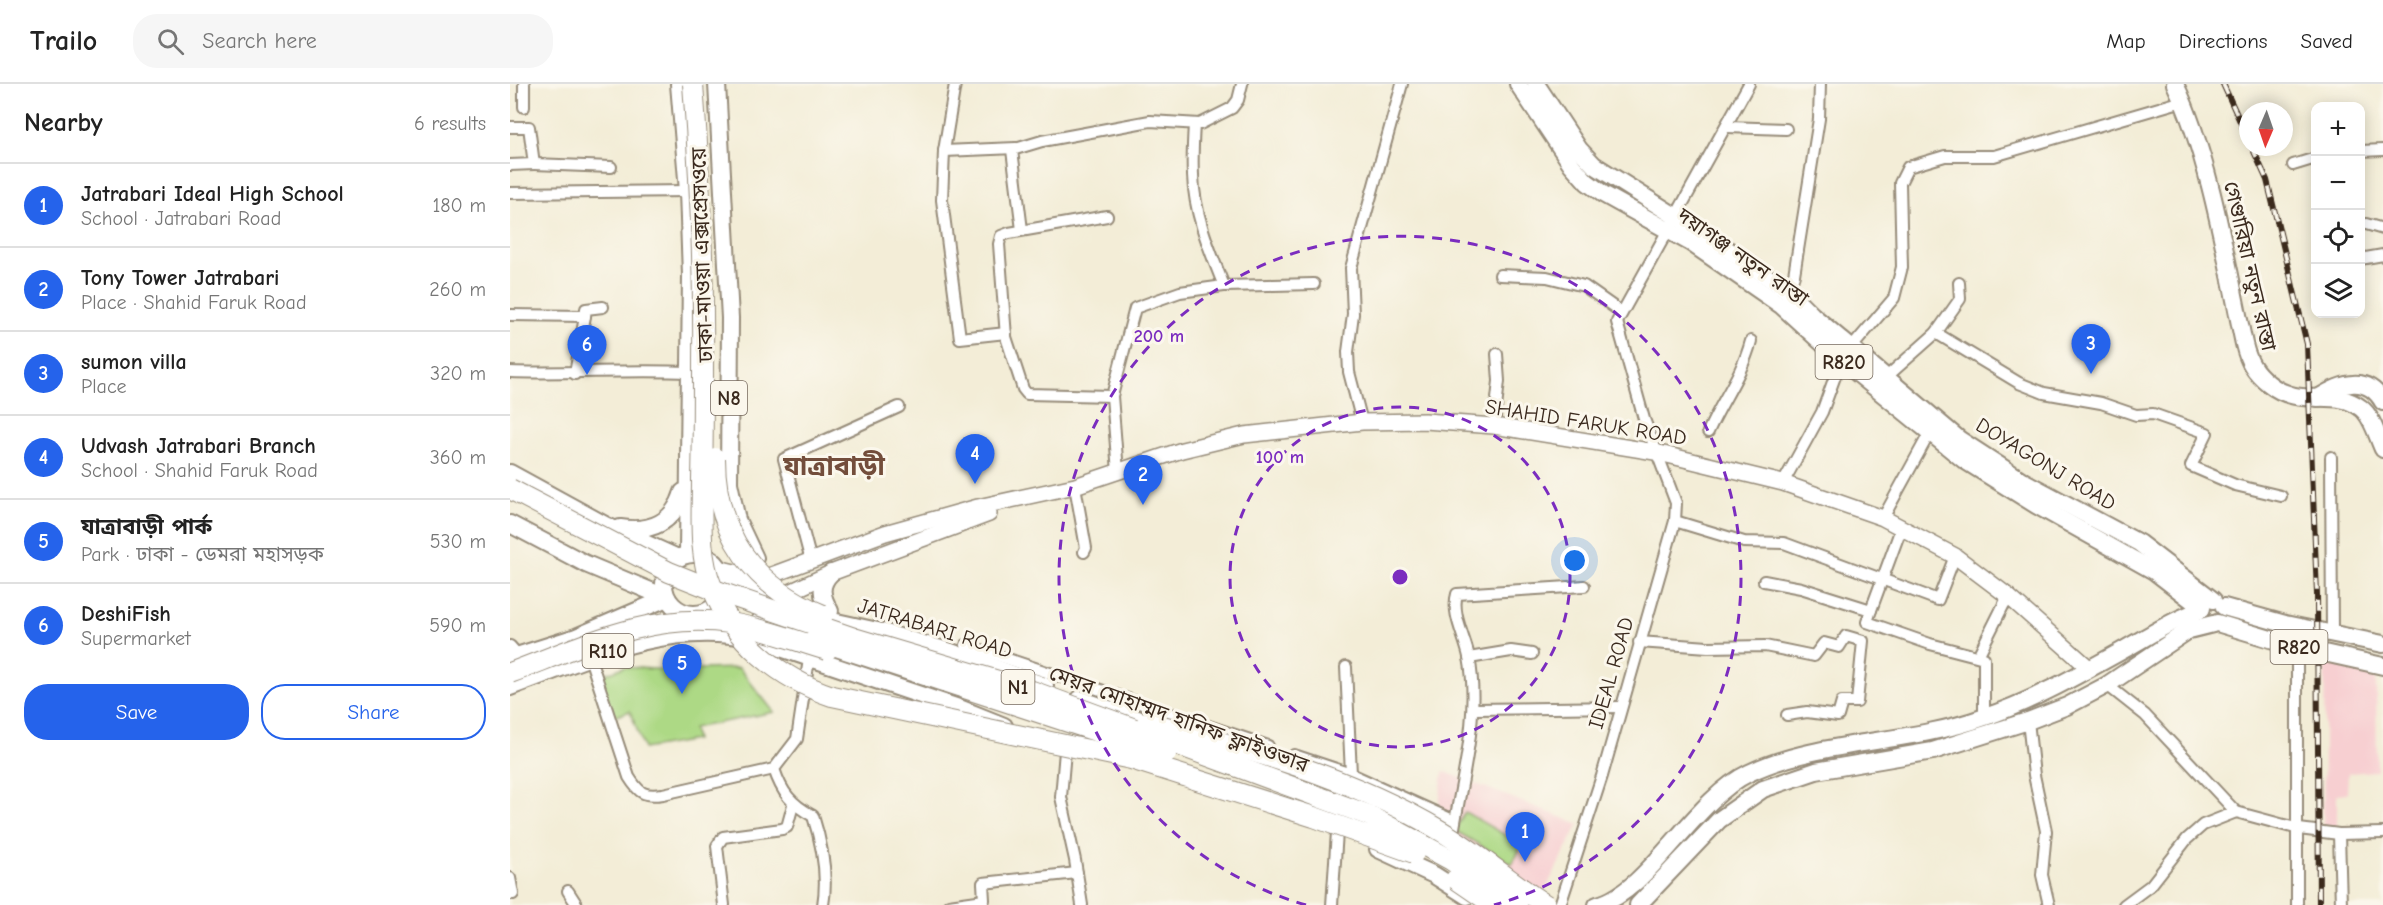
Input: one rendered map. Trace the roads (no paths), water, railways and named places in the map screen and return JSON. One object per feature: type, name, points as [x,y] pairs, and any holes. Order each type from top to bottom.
[{"type":"highway","points":[[693,84],[700,178],[704,297],[702,538],[711,586],[744,640],[781,673],[800,684],[832,696],[1131,759],[1314,817],[1414,853]]},
{"type":"highway","points":[[705,84],[714,220],[715,476],[724,515],[742,552],[756,571],[777,592],[795,603],[912,653]]},
{"type":"highway","name":"মেয়র মোহাম্মদ হানিফ ফ্লাইওভার","points":[[510,489],[669,572],[714,591],[854,638],[912,653],[1032,691],[1368,816],[1451,860],[1517,905]]},
{"type":"highway","name":"মেয়র মোহাম্মদ হানিফ ফ্লাইওভার","points":[[510,504],[619,562],[702,599],[886,664],[1206,769],[1307,805],[1414,853],[1494,905]]},
{"type":"highway","points":[[512,658],[645,625],[687,620],[752,627],[838,654],[886,664]]},
{"type":"highway","points":[[1032,691],[1186,732],[1348,786],[1442,831],[1546,905]]},
{"type":"main road","name":"ঢাকা-মাওয়া এক্সপ্রেসওয়ে","points":[[680,84],[688,191],[691,295],[683,556]]},
{"type":"main road","name":"ঢাকা-মাওয়া এক্সপ্রেসওয়ে","points":[[717,84],[730,318],[729,483],[734,511],[754,558],[769,576],[793,592],[882,632]]},
{"type":"main road","name":"দয়াগঞ্জ নতুন রাস্তা","points":[[1524,84],[1572,165],[1587,182],[1604,194],[1672,224],[1786,299],[1894,395],[1929,434],[1973,466],[2154,571],[2182,593],[2210,606]]},
{"type":"main road","name":"গেণ্ডারিয়া নতুন রাস্তা","points":[[2175,84],[2183,101],[2206,176],[2251,366],[2281,393],[2295,398],[2342,400],[2359,406],[2366,412],[2383,448]]},
{"type":"main road","points":[[2318,398],[2346,384],[2360,383],[2374,391],[2383,402]]},
{"type":"main road","name":"DOYAGONJ ROAD","points":[[1894,395],[1986,458],[2139,543],[2210,606]]},
{"type":"main road","name":"SHAHID FARUK ROAD","points":[[720,571],[769,576],[885,533],[978,507],[1075,486],[1182,450],[1244,435],[1362,422],[1425,421],[1494,426],[1655,452],[1783,483],[1883,518],[1955,556],[2008,596],[2089,668]]},
{"type":"main road","points":[[510,473],[605,525],[683,556],[706,557],[720,571],[723,581],[721,596],[706,610],[684,612],[667,598],[586,564],[511,525]]},
{"type":"main road","points":[[605,525],[641,529],[657,526],[668,520],[677,510],[687,476]]},
{"type":"main road","name":"SHAHID FARUK ROAD","points":[[706,610],[771,601],[831,573],[1028,498]]},
{"type":"main road","points":[[667,598],[664,577],[683,556]]},
{"type":"main road","name":"JATRABARI ROAD","points":[[720,571],[771,601],[828,621],[882,632],[951,652],[1315,781],[1400,819],[1450,849],[1526,905]]},
{"type":"main road","points":[[830,610],[824,601],[822,586],[831,573]]},
{"type":"main road","points":[[629,615],[636,602],[634,584]]},
{"type":"main road","points":[[2181,618],[2186,605],[2182,593]]},
{"type":"main road","name":"R110","points":[[512,658],[576,637],[667,598]]},
{"type":"main road","points":[[750,639],[771,601]]},
{"type":"main road","points":[[1597,905],[1615,899],[1625,900],[1692,818],[1723,790],[1748,773],[1782,760],[1908,736],[1984,718],[2040,696],[2181,618],[2210,606]]},
{"type":"main road","points":[[2210,606],[2204,620],[2215,623]]},
{"type":"main road","name":"R820","points":[[2210,606],[2332,635],[2383,644]]},
{"type":"main road","points":[[706,610],[750,639],[959,708],[1065,751],[1166,776],[1337,832],[1412,863],[1480,905]]},
{"type":"main road","points":[[1638,905],[1719,820],[1763,789],[1816,771],[1933,751],[2028,721],[2067,706],[2107,685],[2189,630],[2215,623]]},
{"type":"main road","name":"R820","points":[[2215,623],[2297,647],[2383,666]]},
{"type":"main road","name":"R110","points":[[510,687],[590,658],[663,636],[711,633],[750,639]]},
{"type":"main road","points":[[2089,668],[2107,685]]},
{"type":"main road","points":[[2023,703],[2028,721]]},
{"type":"street","points":[[524,84],[524,107]]},
{"type":"street","points":[[955,84],[945,151],[942,200],[960,338],[1006,333]]},
{"type":"street","points":[[945,151],[1016,148],[1150,121],[1200,124],[1232,108],[1238,100],[1242,84]]},
{"type":"street","points":[[1362,422],[1349,372],[1348,352],[1353,314],[1351,268],[1402,84]]},
{"type":"street","points":[[1500,275],[1546,277],[1584,286],[1621,312],[1727,127],[1749,84]]},
{"type":"street","points":[[1786,299],[1819,119],[1820,84]]},
{"type":"street","points":[[1783,483],[1822,412],[1846,354],[1894,298],[1902,267],[1900,183],[1908,167],[1945,156],[1994,156],[2183,101]]},
{"type":"street","points":[[1194,124],[1192,177],[1197,205],[1205,239],[1224,286]]},
{"type":"street","points":[[510,127],[529,127],[534,164]]},
{"type":"street","points":[[1727,127],[1786,129]]},
{"type":"street","points":[[1016,148],[1012,150],[1022,231]]},
{"type":"street","points":[[2365,151],[2383,150]]},
{"type":"street","points":[[2293,165],[2311,160]]},
{"type":"street","points":[[510,165],[611,167]]},
{"type":"street","points":[[510,193],[688,191]]},
{"type":"street","points":[[1107,216],[1001,236],[999,244],[1006,333],[1027,394],[1112,396]]},
{"type":"street","points":[[2366,224],[2383,229]]},
{"type":"street","points":[[2365,258],[2383,255]]},
{"type":"street","points":[[1881,383],[1936,333],[1960,299],[1959,283]]},
{"type":"street","points":[[1118,472],[1112,396],[1135,308],[1180,292],[1224,286],[1314,284]]},
{"type":"street","points":[[575,374],[586,309],[603,307]]},
{"type":"street","name":"IDEAL ROAD","points":[[1560,905],[1602,776],[1675,521],[1676,503],[1655,452],[1617,328],[1621,312]]},
{"type":"street","points":[[510,315],[585,316]]},
{"type":"street","points":[[1936,333],[2019,383],[2044,393],[2101,403],[2136,415],[2153,414],[2207,434],[2191,466],[2235,485],[2281,495]]},
{"type":"street","points":[[1708,432],[1716,414],[1738,380],[1751,340]]},
{"type":"street","points":[[1494,426],[1498,381],[1497,354]]},
{"type":"street","points":[[510,372],[575,374],[599,370],[689,372]]},
{"type":"street","points":[[812,561],[784,459],[899,407]]},
{"type":"street","points":[[1883,518],[1929,434]]},
{"type":"street","points":[[2331,458],[2332,635]]},
{"type":"street","points":[[1075,486],[1086,548],[1084,552]]},
{"type":"street","points":[[1675,521],[1744,542],[1784,543],[1938,600],[1955,556]]},
{"type":"street","points":[[1787,715],[1807,711],[1838,716],[1842,702],[1857,702],[1867,622],[1881,578],[1902,526]]},
{"type":"street","points":[[1764,581],[1801,588],[1871,610]]},
{"type":"street","points":[[1450,849],[1474,709],[1469,658],[1454,603],[1456,594],[1584,586]]},
{"type":"street","points":[[1979,654],[2008,596]]},
{"type":"street","points":[[1867,622],[1930,644],[1979,654],[1984,658],[1984,718]]},
{"type":"street","points":[[1639,642],[1708,647],[1766,646],[1814,656],[1824,643],[1839,647],[1846,636],[1863,641]]},
{"type":"street","points":[[966,645],[1351,774],[1455,821]]},
{"type":"street","points":[[2297,647],[2299,829],[2297,905]]},
{"type":"street","points":[[1469,658],[1511,651],[1532,654]]},
{"type":"street","points":[[590,658],[629,777],[639,793],[649,796],[774,769],[796,739],[809,658]]},
{"type":"street","points":[[1346,667],[1351,774]]},
{"type":"street","points":[[2107,685],[2145,715],[2236,812],[2299,829],[2339,834],[2383,833]]},
{"type":"street","points":[[1474,709],[1621,707]]},
{"type":"street","points":[[2028,721],[2034,775],[2046,831],[2042,874],[2049,905]]},
{"type":"street","points":[[1065,751],[1061,797],[1082,905]]},
{"type":"street","points":[[774,769],[780,789],[793,805],[813,816],[820,839],[825,879],[823,905]]},
{"type":"street","points":[[724,905],[717,846],[719,841],[723,837],[787,827],[793,805]]},
{"type":"street","points":[[2124,905],[2151,885],[2187,839],[2203,825],[2236,812]]},
{"type":"street","points":[[1332,905],[1337,832]]},
{"type":"street","points":[[2339,834],[2341,905]]},
{"type":"street","points":[[949,905],[984,900],[983,883],[1077,873]]},
{"type":"street","points":[[510,878],[513,898]]},
{"type":"street","points":[[568,891],[577,905]]},
{"type":"railway","points":[[2223,84],[2239,119]]},
{"type":"railway","points":[[2256,156],[2267,180],[2307,344],[2317,594],[2319,905]]},
{"type":"place","name":"sumon villa","points":[[2091,374]]},
{"type":"place","name":"DeshiFish","points":[[587,375]]},
{"type":"place","name":"Udvash Jatrabari Branch","points":[[975,484]]},
{"type":"place","name":"Tony Tower Jatrabari","points":[[1143,505]]},
{"type":"place","name":"যাত্রাবাড়ী পার্ক","points":[[682,694]]},
{"type":"place","name":"Jatrabari Ideal High School","points":[[1525,862]]},
{"type":"district","name":"যাত্রাবাড়ী","points":[[834,466]]}]
